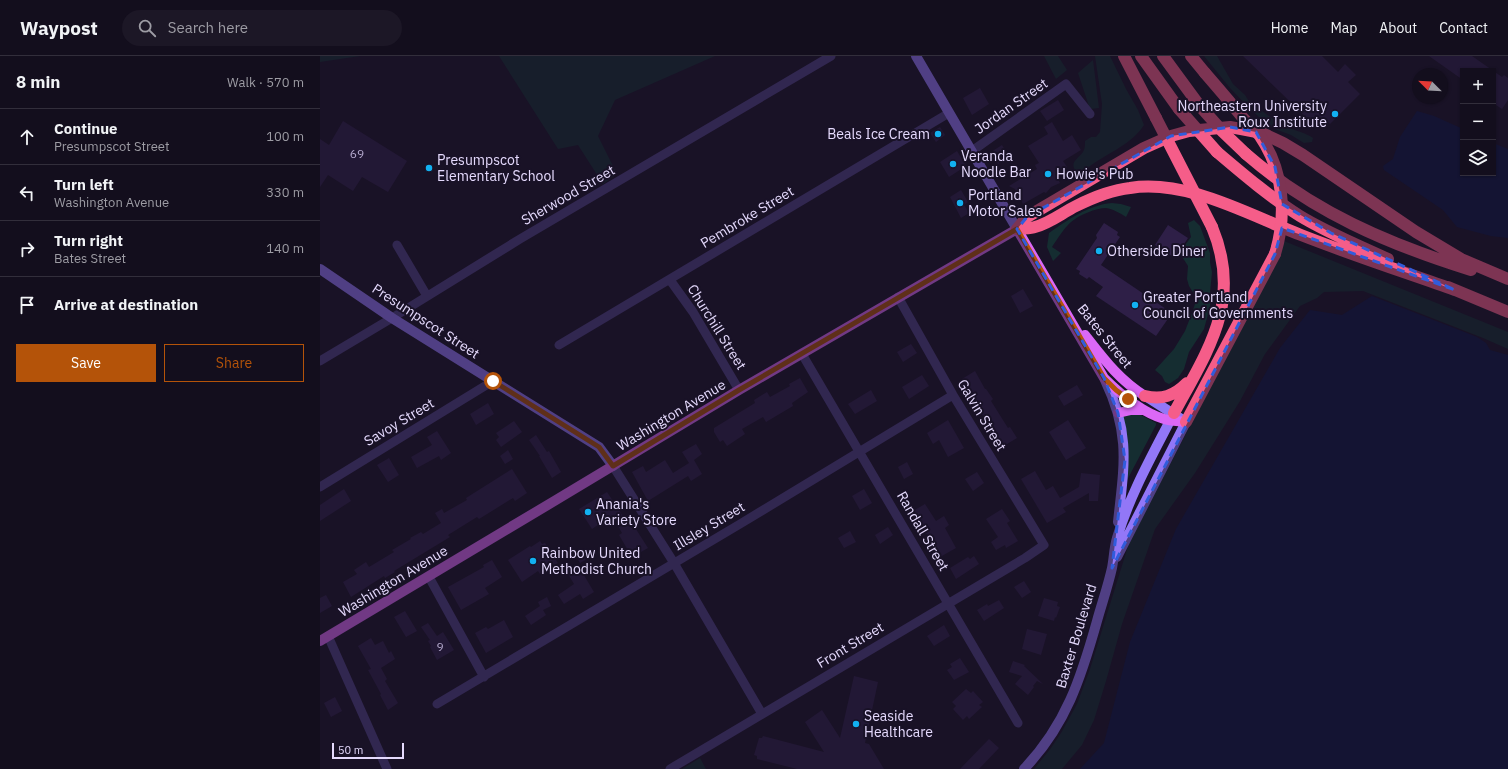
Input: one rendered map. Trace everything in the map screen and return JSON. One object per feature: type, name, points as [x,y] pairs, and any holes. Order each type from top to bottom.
[{"type":"highway","points":[[1124,56],[1212,227],[1222,259],[1225,277],[1224,295],[1219,320],[1210,345],[1172,417]]},
{"type":"highway","points":[[1142,56],[1179,109],[1218,152],[1256,185],[1301,216],[1331,233],[1455,290],[1508,312]]},
{"type":"highway","points":[[1163,56],[1199,104],[1223,132],[1246,154],[1287,187],[1342,220],[1406,248],[1508,283]]},
{"type":"highway","points":[[1186,422],[1275,254],[1281,233],[1283,212],[1279,180],[1271,157],[1259,136],[1191,56]]},
{"type":"highway","points":[[1017,229],[1027,217],[1144,148],[1171,136],[1189,131],[1230,127],[1262,133],[1283,144],[1303,155],[1416,232],[1461,259],[1508,279]]},
{"type":"highway","points":[[1017,229],[1034,228],[1076,206],[1104,194],[1130,188],[1158,187],[1181,190],[1238,210],[1314,240],[1455,290]]},
{"type":"highway","points":[[1145,396],[1155,398],[1166,397],[1177,392],[1186,384],[1201,363]]},
{"type":"main road","name":"Washington Avenue","points":[[324,638],[429,577],[739,390],[1017,229]]},
{"type":"main road","name":"Bates Street","points":[[1017,229],[1104,378],[1116,390],[1144,410],[1162,418],[1172,417]]},
{"type":"main road","name":"Bates Street","points":[[1064,308],[1115,372],[1133,389],[1145,396]]},
{"type":"main road","points":[[1118,413],[1130,410],[1144,410]]},
{"type":"street","name":"Sherwood Street","points":[[320,360],[392,318],[520,239],[831,56]]},
{"type":"street","points":[[916,56],[1017,229]]},
{"type":"street","name":"Jordan Street","points":[[972,151],[1066,84],[1090,114]]},
{"type":"street","name":"Pembroke Street","points":[[559,345],[949,113]]},
{"type":"street","points":[[397,245],[427,296]]},
{"type":"street","name":"Presumpscot Street","points":[[320,269],[392,318],[599,447],[613,466]]},
{"type":"street","name":"Churchill Street","points":[[670,280],[693,312],[739,390]]},
{"type":"street","name":"Galvin Street","points":[[898,297],[953,395],[1044,545]]},
{"type":"street","name":"Randall Street","points":[[802,354],[1018,723]]},
{"type":"street","name":"Bates Street","points":[[1104,378],[1113,396],[1124,441],[1124,460],[1117,539]]},
{"type":"street","name":"Savoy Street","points":[[320,487],[493,381]]},
{"type":"street","name":"Illsley Street","points":[[436,704],[484,677],[953,395]]},
{"type":"street","name":"Bates Street","points":[[1145,396],[1172,417],[1186,422]]},
{"type":"street","name":"Baxter Boulevard","points":[[1024,769],[1057,726],[1074,694],[1086,660],[1112,568],[1117,539],[1133,493],[1172,417]]},
{"type":"street","name":"Baxter Boulevard","points":[[1112,568],[1186,422]]},
{"type":"street","points":[[613,466],[674,563],[762,714]]},
{"type":"street","name":"Front Street","points":[[670,769],[1025,558],[1044,545]]},
{"type":"street","points":[[429,577],[484,677]]},
{"type":"street","points":[[324,638],[387,769]]},
{"type":"highlighted area","points":[[1230,127],[1256,132],[1275,167],[1282,204],[1331,233],[1455,290],[1282,228],[1275,254],[1112,568],[1125,460],[1118,413],[1104,378],[1017,229],[1027,217],[1171,136]]},
{"type":"green space","points":[[320,56],[360,56],[320,62]]},
{"type":"green space","points":[[499,56],[715,56],[615,100],[598,136],[617,174],[603,184],[578,145],[558,149]]},
{"type":"green space","points":[[1044,56],[1058,56],[1067,70],[1056,79]]},
{"type":"green space","points":[[1095,56],[1110,56],[1138,110],[1144,125],[1138,133],[1124,145],[1091,165],[1084,171],[1077,172],[1073,166],[1075,161],[1084,151],[1085,141],[1091,137],[1096,137],[1100,132],[1102,104]]},
{"type":"green space","points":[[1204,56],[1217,56],[1233,84],[1245,95],[1250,103],[1254,104],[1267,115],[1282,124],[1310,136],[1313,138],[1312,142],[1304,143],[1291,135],[1268,125],[1230,88]]},
{"type":"green space","points":[[1093,60],[1099,108],[1090,109],[1078,73]]},
{"type":"green space","points":[[1112,203],[1131,207],[1126,217],[1111,209],[1102,208],[1078,217],[1066,227],[1052,247],[1061,253],[1053,261],[1047,247],[1049,233],[1071,218],[1087,210],[1103,204]]},
{"type":"green space","points":[[1194,220],[1200,226],[1210,253],[1212,272],[1210,307],[1204,329],[1189,352],[1184,369],[1178,378],[1169,384],[1165,382],[1162,376],[1155,370],[1174,349],[1185,331],[1195,304],[1194,294],[1187,279],[1188,266],[1181,255],[1182,249],[1191,237],[1188,223]]},
{"type":"green space","points":[[1284,241],[1508,332],[1508,349],[1363,291],[1324,292],[1317,298],[1300,306],[1265,354],[1240,401],[1195,473],[1155,529],[1122,624],[1094,720],[1082,745],[1062,769],[1034,769],[1061,733],[1077,704],[1090,669],[1129,543],[1209,390]]},
{"type":"green space","points":[[1135,412],[1156,423],[1156,425],[1124,486],[1122,414]]},
{"type":"green space","points":[[700,758],[706,769],[682,769]]},
{"type":"shaded area","points":[[1417,111],[1434,116],[1460,128],[1460,176],[1496,176],[1496,144],[1508,149],[1508,238],[1491,236],[1457,227],[1443,210],[1384,170],[1383,166],[1393,159],[1400,137]]},
{"type":"shaded area","points":[[1372,296],[1477,337],[1486,343],[1490,350],[1508,355],[1508,769],[1080,769],[1104,743],[1130,642],[1176,529],[1280,348],[1310,310],[1342,315]]},
{"type":"building","points":[[1243,56],[1322,56],[1338,72],[1345,64],[1356,75],[1348,82],[1360,94],[1330,124],[1324,118],[1320,123],[1315,117],[1311,122]]},
{"type":"building","points":[[1429,56],[1472,56],[1489,68],[1460,68],[1460,78]]},
{"type":"building","points":[[1496,73],[1502,77],[1504,75],[1508,78],[1508,100],[1502,109],[1496,105]]},
{"type":"building","points":[[980,88],[989,104],[972,115],[963,98]]},
{"type":"building","points":[[1058,100],[1064,110],[1047,121],[1040,111]]},
{"type":"building","points":[[343,121],[407,161],[388,192],[362,177],[353,191],[328,175],[320,187],[320,139],[329,145]]},
{"type":"building","points":[[1052,122],[1063,141],[1072,135],[1081,150],[1063,161],[1067,167],[1055,174],[1060,183],[1051,187],[1046,193],[1044,192],[1023,204],[1015,189],[1009,186],[1037,169],[1035,165],[1039,163],[1028,146],[1048,134],[1044,127]]},
{"type":"building","name":"Beals Ice Cream","points":[[940,127],[945,135],[936,142],[930,133]]},
{"type":"building","points":[[1002,145],[1009,157],[998,164],[991,152]]},
{"type":"building","name":"Veranda Noodle Bar","points":[[957,151],[966,166],[949,177],[940,162]]},
{"type":"building","name":"Portland Motor Sales","points":[[961,190],[968,202],[964,205],[969,213],[961,218],[950,197]]},
{"type":"building","points":[[1104,223],[1118,232],[1117,235],[1120,237],[1101,265],[1172,313],[1156,336],[1096,296],[1103,287],[1089,277],[1087,279],[1079,274],[1080,271],[1076,269],[1097,238],[1096,235]]},
{"type":"building","points":[[1168,225],[1188,238],[1175,258],[1155,245]]},
{"type":"building","points":[[1023,289],[1033,306],[1020,313],[1011,296]]},
{"type":"building","points":[[911,344],[917,353],[903,362],[897,352]]},
{"type":"building","points":[[975,371],[985,389],[993,399],[991,401],[1008,428],[1010,427],[1017,438],[1002,447],[962,379]]},
{"type":"building","points":[[922,375],[929,386],[909,399],[902,387]]},
{"type":"building","points":[[800,378],[808,392],[792,403],[793,406],[766,422],[763,417],[742,429],[745,434],[727,446],[723,440],[720,442],[714,432],[714,428],[755,403],[754,400],[767,392],[770,397],[790,386],[789,384]]},
{"type":"building","points":[[1077,385],[1083,395],[1064,406],[1058,396]]},
{"type":"building","points":[[871,390],[877,401],[855,414],[848,404]]},
{"type":"building","points":[[488,403],[494,414],[476,425],[470,414]]},
{"type":"building","points":[[948,420],[964,448],[948,457],[939,440],[933,444],[927,433]]},
{"type":"building","points":[[1068,420],[1086,448],[1066,460],[1049,432]]},
{"type":"building","points":[[514,421],[522,432],[501,447],[496,440],[499,437],[496,433]]},
{"type":"building","points":[[437,431],[451,453],[441,460],[439,456],[417,468],[411,457],[432,445],[427,437]]},
{"type":"building","points":[[536,435],[547,452],[549,451],[561,472],[552,478],[529,440]]},
{"type":"building","points":[[696,444],[702,454],[694,460],[702,474],[691,481],[688,476],[648,501],[632,472],[643,466],[646,472],[665,460],[673,473],[689,463],[682,452]]},
{"type":"building","points":[[508,450],[513,459],[505,464],[500,456]]},
{"type":"building","points":[[389,458],[399,475],[388,482],[377,465]]},
{"type":"building","points":[[907,462],[913,474],[904,479],[898,467]]},
{"type":"building","points":[[512,469],[527,493],[515,501],[513,498],[479,519],[477,517],[448,535],[450,537],[394,571],[395,572],[385,578],[384,576],[351,597],[343,582],[357,574],[354,570],[366,562],[369,567],[394,552],[392,550],[411,539],[410,538],[421,532],[423,534],[441,523],[435,513],[442,509],[444,513],[467,500],[466,498]]},
{"type":"building","points":[[1035,471],[1046,490],[1053,486],[1060,498],[1079,487],[1081,473],[1100,475],[1098,501],[1089,501],[1089,493],[1063,508],[1066,512],[1047,523],[1021,479]]},
{"type":"building","points":[[977,472],[984,483],[973,491],[965,479]]},
{"type":"building","points":[[344,489],[351,501],[320,521],[320,505]]},
{"type":"building","points":[[864,489],[872,503],[860,510],[852,496]]},
{"type":"building","points":[[607,492],[631,528],[634,526],[648,548],[632,557],[619,535],[622,533],[614,519],[610,522],[608,518],[592,529],[579,509]]},
{"type":"building","points":[[925,504],[936,521],[944,516],[949,525],[945,528],[956,548],[940,557],[913,511]]},
{"type":"building","points":[[1002,509],[1010,521],[1007,523],[1018,541],[1006,548],[1005,545],[996,550],[991,542],[998,537],[986,519]]},
{"type":"building","points":[[888,527],[893,535],[880,544],[875,535]]},
{"type":"building","points":[[850,531],[856,542],[844,548],[838,538]]},
{"type":"building","name":"Rainbow United Methodist Church","points":[[540,541],[542,544],[545,543],[558,563],[540,574],[538,571],[522,582],[508,560]]},
{"type":"building","points":[[585,551],[589,558],[580,563],[576,556]]},
{"type":"building","points":[[974,556],[979,564],[956,579],[950,568],[968,557],[970,559]]},
{"type":"building","points":[[492,560],[502,577],[485,588],[489,594],[461,610],[448,587],[484,567],[483,565]]},
{"type":"building","points":[[579,567],[594,592],[583,599],[580,594],[564,604],[558,595],[574,584],[568,574]]},
{"type":"building","points":[[1024,581],[1031,592],[1022,598],[1014,587]]},
{"type":"building","points":[[326,595],[332,606],[320,613],[320,598]]},
{"type":"building","points":[[547,597],[551,606],[543,610],[546,615],[531,625],[525,616],[540,606],[538,602]]},
{"type":"building","points":[[1044,598],[1058,602],[1057,606],[1060,607],[1054,621],[1038,616]]},
{"type":"building","points":[[999,600],[1004,608],[984,621],[977,610],[987,604],[988,606]]},
{"type":"building","points":[[405,611],[417,631],[406,637],[394,617]]},
{"type":"building","points":[[504,620],[513,637],[486,653],[475,633],[486,627],[488,629]]},
{"type":"building","points":[[428,623],[437,636],[443,632],[454,650],[437,660],[430,647],[431,646],[428,641],[430,640],[421,627]]},
{"type":"building","points":[[944,625],[950,636],[934,646],[927,636]]},
{"type":"building","points":[[1027,629],[1047,634],[1041,655],[1022,649]]},
{"type":"building","points":[[371,638],[375,645],[383,641],[389,653],[391,651],[395,659],[381,668],[387,679],[385,681],[398,703],[388,710],[368,670],[371,669],[358,646]]},
{"type":"building","points":[[960,658],[969,672],[954,680],[947,670],[952,667],[950,664]]},
{"type":"building","points":[[1013,661],[1025,665],[1024,666],[1043,684],[1037,681],[1028,695],[1015,684],[1022,676],[1009,672]]},
{"type":"building","name":"Seaside Healthcare","points":[[854,676],[878,682],[865,743],[869,744],[884,769],[797,769],[757,759],[757,756],[754,755],[759,738],[762,738],[763,736],[824,752],[805,722],[822,710],[840,738]]},
{"type":"building","points":[[966,689],[971,693],[973,691],[983,702],[979,705],[982,707],[969,719],[967,716],[963,720],[953,709],[956,706],[952,702]]},
{"type":"building","points":[[335,697],[342,711],[331,717],[324,703]]},
{"type":"building","points":[[989,739],[999,748],[979,769],[960,769]]},
{"type":"place","name":"Northeastern University Roux Institute","points":[[1335,114]]},
{"type":"place","name":"Beals Ice Cream","points":[[938,134]]},
{"type":"place","name":"Veranda Noodle Bar","points":[[953,164]]},
{"type":"place","name":"Presumpscot Elementary School","points":[[429,168]]},
{"type":"place","name":"Howie's Pub","points":[[1048,174]]},
{"type":"place","name":"Portland Motor Sales","points":[[960,203]]},
{"type":"place","name":"Otherside Diner","points":[[1099,251]]},
{"type":"place","name":"Greater Portland Council of Governments","points":[[1135,305]]},
{"type":"place","name":"Anania's Variety Store","points":[[588,512]]},
{"type":"place","name":"Rainbow United Methodist Church","points":[[533,561]]},
{"type":"place","name":"Seaside Healthcare","points":[[856,724]]},
{"type":"route","points":[[493,381],[599,447],[613,466],[739,390],[1017,229],[1104,378],[1128,399]]}]
